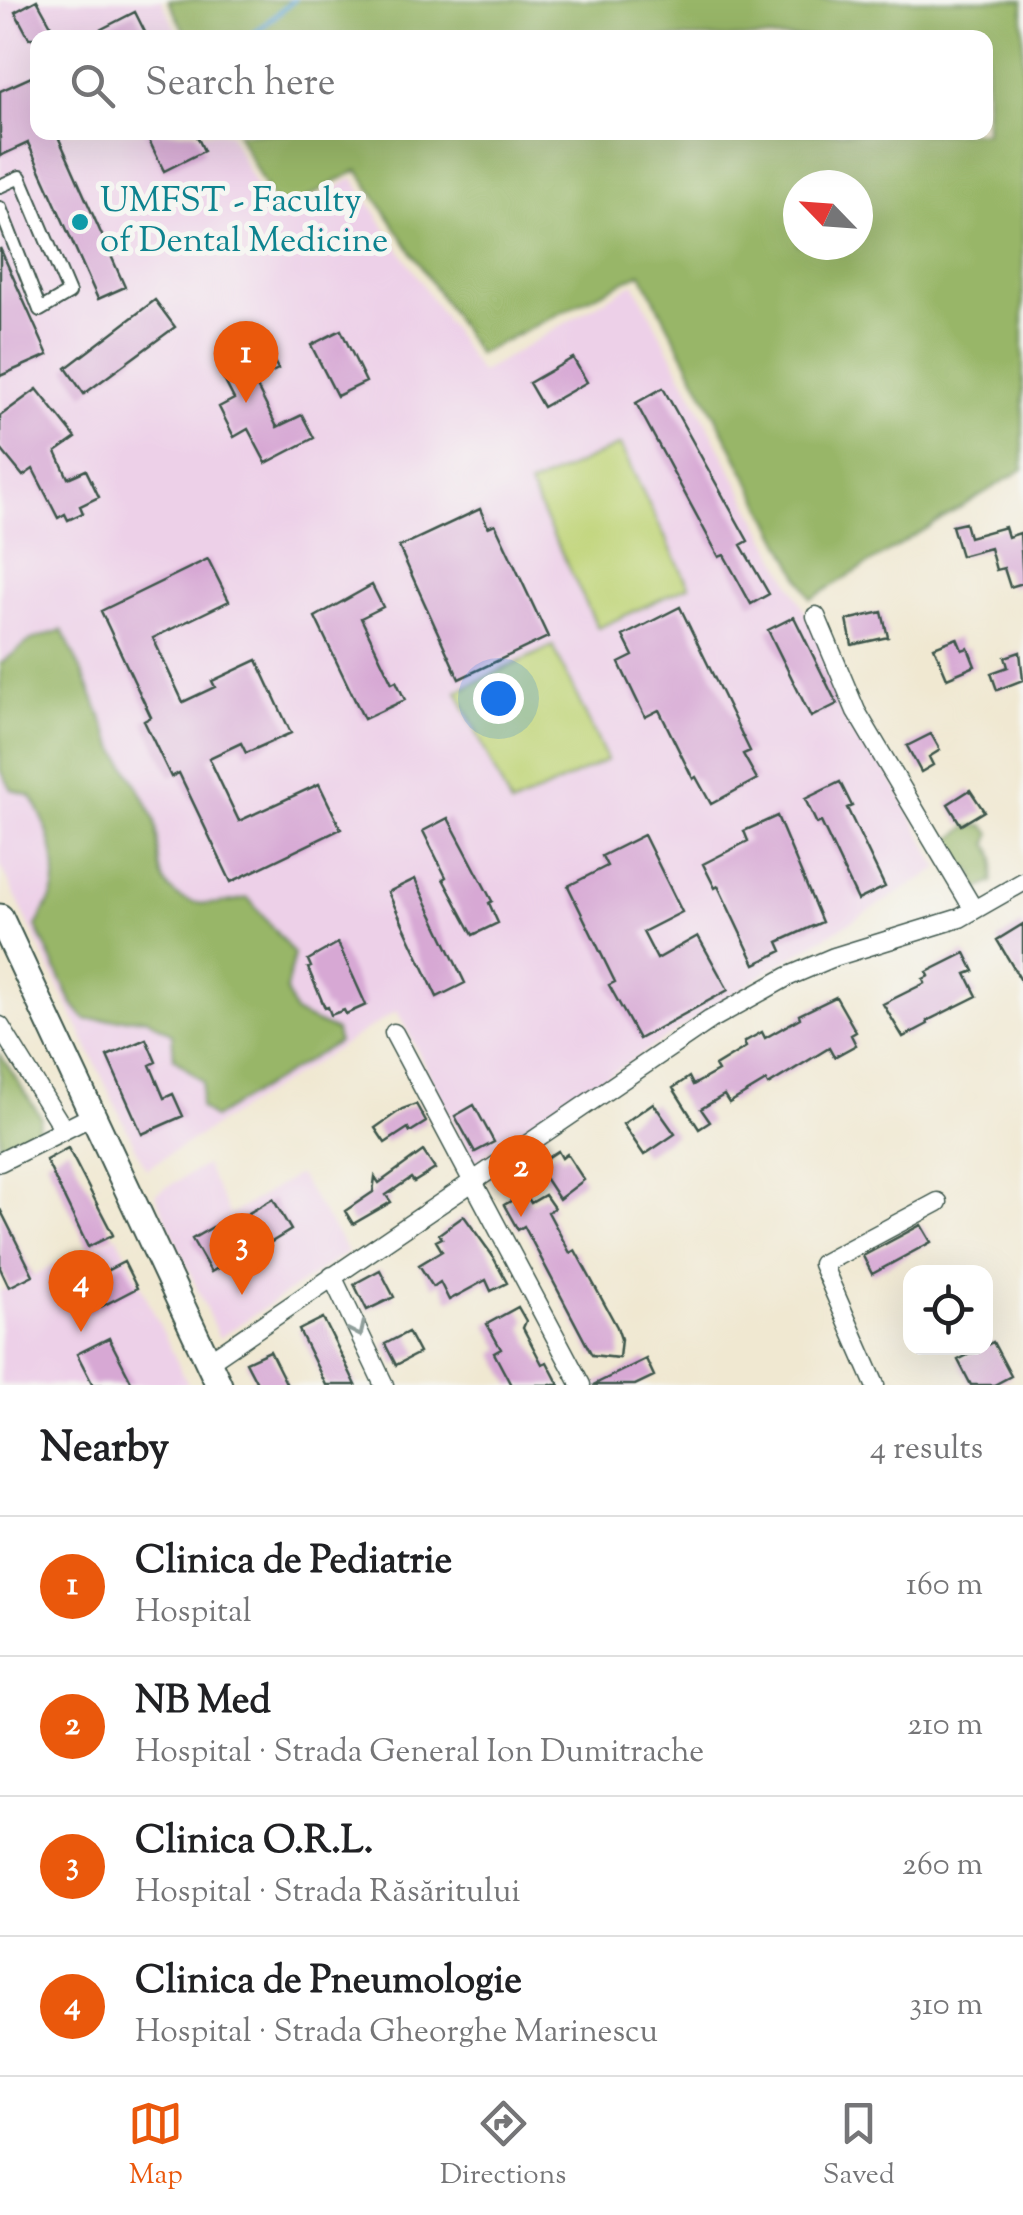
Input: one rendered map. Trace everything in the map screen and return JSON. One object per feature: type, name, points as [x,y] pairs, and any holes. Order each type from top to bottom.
[{"type":"main road","points":[[0,917],[214,1373]]},
{"type":"street","points":[[0,186],[20,177],[69,293],[56,307],[40,310],[0,208]]},
{"type":"street","points":[[816,616],[856,711],[974,910]]},
{"type":"street","points":[[214,1373],[332,1276],[710,1020],[787,977],[834,957],[928,929],[974,910],[1023,882]]},
{"type":"street","points":[[0,1026],[64,1130]]},
{"type":"street","points":[[394,1033],[581,1385]]},
{"type":"street","points":[[0,1162],[92,1116]]},
{"type":"street","points":[[874,1385],[822,1264],[938,1202]]},
{"type":"street","points":[[332,1276],[384,1385]]},
{"type":"shaded area","points":[[0,0],[161,0],[176,30],[30,30],[30,140],[233,140],[275,223],[353,178],[480,373],[634,283],[939,869],[770,970],[474,1163],[397,1011],[146,1169],[0,864]]},
{"type":"shaded area","points":[[205,1165],[230,1215],[298,1174],[348,1252],[219,1338],[155,1194]]},
{"type":"shaded area","points":[[117,1235],[188,1385],[0,1385],[0,1291]]},
{"type":"green space","points":[[168,0],[1023,0],[1023,469],[811,599],[641,273],[478,354],[358,170],[279,213],[241,140],[993,140],[993,30],[184,30]]},
{"type":"green space","points":[[620,445],[689,586],[598,628],[529,486]]},
{"type":"green space","points":[[62,630],[110,737],[154,819],[163,880],[176,895],[195,903],[248,898],[294,954],[286,990],[295,1013],[336,1031],[338,1042],[213,1118],[200,1107],[203,1082],[174,1058],[172,1034],[146,1018],[86,1020],[72,1003],[36,926],[53,893],[54,859],[31,796],[12,790],[0,769],[0,664],[31,640]]},
{"type":"green space","points":[[553,646],[607,760],[511,806],[457,691]]},
{"type":"green space","points":[[984,825],[991,834],[988,844],[994,858],[993,882],[977,890],[972,871],[954,856],[949,841],[967,827]]},
{"type":"green space","points":[[0,1054],[41,1117],[37,1131],[0,1152]]},
{"type":"building","points":[[37,0],[54,30],[30,30],[29,38],[15,12]]},
{"type":"building","points":[[135,12],[144,30],[100,30]]},
{"type":"building","name":"UMFST - Faculty of Dental Medicine","points":[[30,78],[30,140],[60,140],[125,287],[98,299],[28,143],[0,156],[0,91]]},
{"type":"building","points":[[149,140],[199,140],[204,151],[164,171]]},
{"type":"building","name":"UMFST - Faculty of Dental Medicine","points":[[0,248],[48,355],[0,376]]},
{"type":"building","points":[[155,300],[175,327],[84,394],[66,368]]},
{"type":"building","points":[[341,330],[366,382],[337,396],[311,345]]},
{"type":"building","points":[[265,344],[278,369],[254,381],[277,427],[302,415],[314,438],[266,463],[248,429],[234,437],[219,407],[234,399],[218,368]]},
{"type":"building","points":[[573,358],[587,382],[543,407],[529,383]]},
{"type":"building","points":[[663,388],[748,541],[741,545],[769,594],[751,604],[724,555],[719,557],[636,403]]},
{"type":"building","points":[[37,389],[76,438],[56,452],[68,478],[86,470],[99,497],[80,506],[83,513],[68,520],[65,514],[58,518],[33,469],[23,476],[0,448],[0,416]]},
{"type":"building","points":[[480,509],[488,527],[495,524],[548,637],[459,679],[399,547]]},
{"type":"building","points":[[965,523],[969,537],[1005,527],[1008,537],[1020,533],[1023,583],[1010,587],[1004,568],[996,570],[990,548],[961,556],[952,526]]},
{"type":"building","points":[[208,559],[229,601],[153,638],[183,702],[215,687],[212,681],[257,660],[291,733],[246,753],[241,743],[209,758],[239,821],[319,784],[341,829],[231,882],[179,773],[171,777],[144,721],[151,717],[101,611]]},
{"type":"building","points":[[372,585],[383,607],[361,618],[392,683],[396,681],[405,700],[364,719],[315,617]]},
{"type":"building","points":[[680,607],[750,751],[743,754],[757,779],[711,804],[696,777],[693,779],[659,710],[645,717],[619,663],[633,656],[623,636]]},
{"type":"building","points":[[882,612],[888,637],[852,645],[847,620]]},
{"type":"building","points":[[794,617],[837,704],[811,717],[768,630]]},
{"type":"building","points":[[957,638],[962,650],[968,648],[975,666],[947,678],[934,647]]},
{"type":"building","points":[[1020,652],[1023,680],[997,690],[991,673],[1008,667],[1005,657]]},
{"type":"building","points":[[931,734],[940,750],[929,757],[933,765],[921,772],[907,746]]},
{"type":"building","points":[[840,782],[852,806],[847,808],[885,887],[858,900],[821,822],[817,824],[805,799]]},
{"type":"building","points":[[970,790],[984,811],[961,825],[948,804]]},
{"type":"building","points":[[777,816],[822,922],[778,942],[782,951],[755,964],[718,886],[715,888],[703,864],[748,841],[744,831]]},
{"type":"building","points":[[448,818],[492,901],[489,903],[498,923],[473,935],[423,831]]},
{"type":"building","points":[[644,835],[682,912],[643,932],[657,959],[698,936],[728,990],[639,1039],[609,985],[615,982],[568,886],[607,866],[602,856]]},
{"type":"building","points":[[415,879],[465,983],[437,997],[388,892]]},
{"type":"building","points":[[1023,924],[1023,984],[997,940]]},
{"type":"building","points":[[338,943],[366,1005],[346,1014],[344,1010],[331,1015],[308,968],[308,960]]},
{"type":"building","points":[[965,953],[974,971],[966,974],[977,996],[903,1037],[883,1004],[925,983],[927,972]]},
{"type":"building","points":[[836,997],[856,1032],[851,1035],[856,1045],[834,1057],[829,1048],[768,1085],[766,1081],[729,1103],[724,1095],[701,1109],[710,1122],[699,1129],[673,1088],[689,1077],[693,1085],[718,1071],[715,1066],[746,1047],[744,1042],[762,1032],[765,1038]]},
{"type":"building","points":[[146,1039],[156,1062],[150,1065],[164,1098],[173,1094],[183,1116],[142,1134],[107,1056]]},
{"type":"building","points":[[653,1103],[675,1134],[644,1155],[623,1124]]},
{"type":"building","points":[[416,1104],[426,1122],[385,1143],[375,1128]]},
{"type":"building","points":[[474,1105],[494,1142],[475,1152],[455,1116]]},
{"type":"building","points":[[68,1148],[113,1235],[88,1247],[46,1160]]},
{"type":"building","points":[[423,1151],[435,1169],[414,1182],[411,1178],[386,1195],[391,1202],[353,1224],[345,1211],[373,1192],[375,1177],[379,1183]]},
{"type":"building","points":[[558,1151],[562,1158],[567,1154],[584,1180],[559,1199],[540,1170],[547,1165],[544,1160]]},
{"type":"building","points":[[525,1193],[531,1203],[545,1195],[554,1208],[548,1212],[570,1253],[575,1250],[617,1327],[621,1339],[619,1358],[592,1355],[524,1226],[518,1230],[504,1205]]},
{"type":"building","points":[[273,1199],[291,1230],[211,1272],[192,1239],[225,1220],[228,1225]]},
{"type":"building","points":[[0,1209],[33,1275],[9,1287],[0,1268]]},
{"type":"building","points":[[464,1216],[507,1283],[491,1291],[486,1280],[449,1300],[440,1282],[433,1287],[419,1265],[442,1251],[436,1241],[442,1238],[439,1234]]},
{"type":"building","points":[[921,1225],[931,1242],[872,1274],[863,1256]]},
{"type":"building","points":[[124,1262],[137,1288],[87,1314],[73,1288]]},
{"type":"building","points":[[380,1270],[394,1297],[367,1310],[354,1284]]},
{"type":"building","points":[[518,1307],[526,1321],[523,1328],[542,1364],[547,1362],[559,1385],[511,1385],[494,1353],[501,1349],[487,1324]]},
{"type":"building","points":[[323,1318],[356,1385],[326,1385],[299,1330]]},
{"type":"building","points":[[408,1332],[419,1353],[396,1365],[385,1344]]},
{"type":"building","points":[[109,1338],[133,1385],[93,1385],[77,1354]]},
{"type":"building","points":[[993,1342],[1011,1376],[994,1385],[971,1385],[958,1360],[968,1355],[993,1355]]},
{"type":"building","points":[[270,1351],[287,1385],[258,1385],[246,1362]]},
{"type":"building","points":[[646,1359],[654,1376],[635,1385],[593,1385]]},
{"type":"waterway","points":[[258,30],[294,0]]},
{"type":"place","name":"UMFST - Faculty of Dental Medicine","points":[[80,222]]},
{"type":"place","name":"Clinica de Pediatrie","points":[[246,403]]},
{"type":"place","name":"NB Med","points":[[521,1217]]},
{"type":"place","name":"Clinica O.R.L.","points":[[242,1295]]},
{"type":"place","name":"Clinica de Pneumologie","points":[[81,1332]]}]
